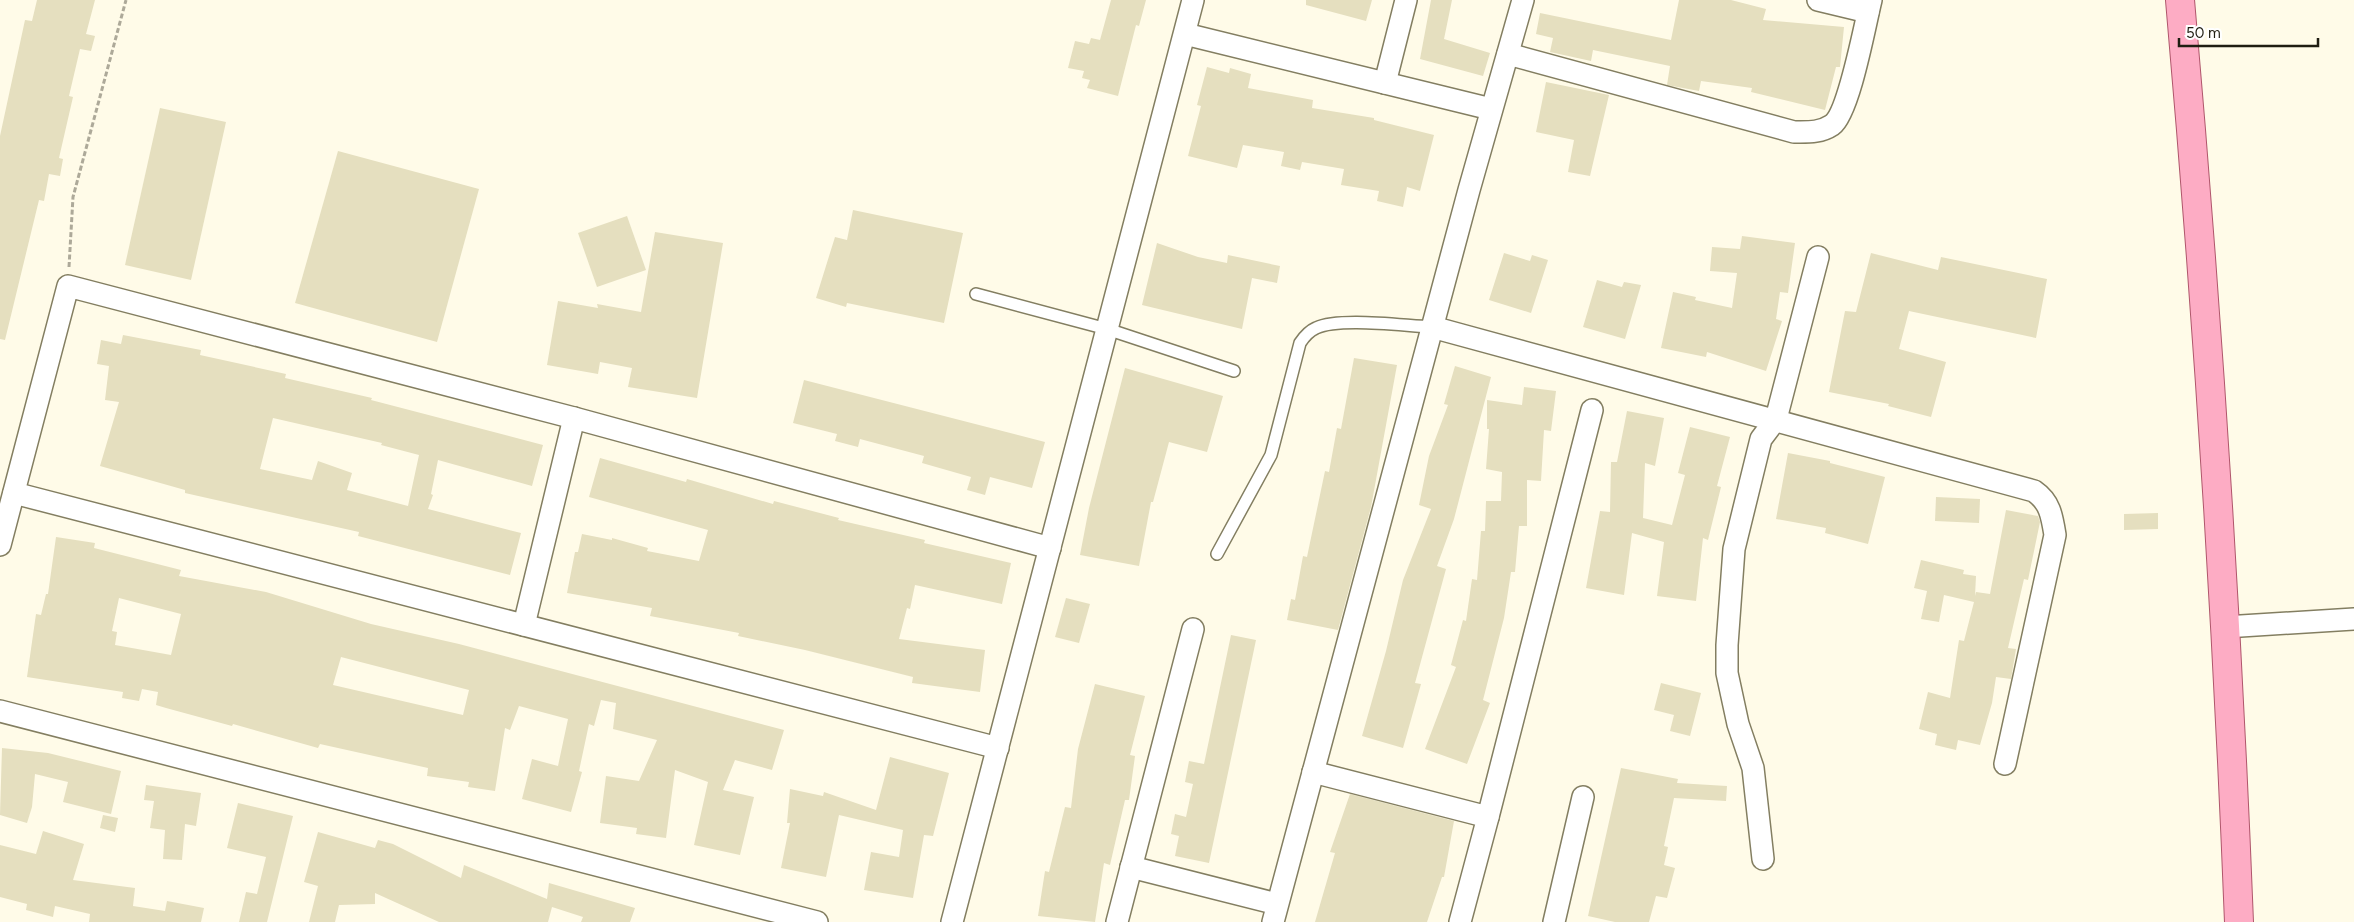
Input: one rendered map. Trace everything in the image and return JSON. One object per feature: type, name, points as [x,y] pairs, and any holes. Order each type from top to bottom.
[{"type":"main road","points":[[2180,0],[2192,137],[2225,627],[2239,922]]},
{"type":"street","points":[[952,922],[1194,0]]},
{"type":"street","points":[[1384,83],[1406,0]]},
{"type":"street","points":[[1132,867],[1275,913],[1522,0]]},
{"type":"street","points":[[1508,54],[1794,132],[1815,132],[1833,124],[1844,107],[1870,6],[1818,0]]},
{"type":"street","points":[[1185,34],[1492,109]]},
{"type":"street","points":[[1764,859],[1753,768],[1738,724],[1726,673],[1734,549],[1761,439],[1776,419],[1818,257]]},
{"type":"street","points":[[0,545],[68,286],[574,418],[1050,548]]},
{"type":"street","points":[[1432,327],[1776,419],[2034,491],[2046,499],[2053,517],[2055,535],[2005,764]]},
{"type":"street","points":[[1460,922],[1592,410]]},
{"type":"street","points":[[524,625],[574,418]]},
{"type":"street","points":[[14,493],[998,748]]},
{"type":"street","points":[[2225,627],[2354,619]]},
{"type":"street","points":[[1117,922],[1193,629]]},
{"type":"street","points":[[0,710],[817,922]]},
{"type":"street","points":[[1313,772],[1488,816]]},
{"type":"street","points":[[1554,922],[1583,797]]},
{"type":"lane","points":[[976,294],[1107,329],[1234,371]]},
{"type":"lane","points":[[1217,554],[1271,455],[1300,343],[1306,334],[1317,327],[1333,324],[1432,327]]},
{"type":"path","points":[[68,286],[73,197],[126,0]]},
{"type":"building","points":[[37,0],[95,0],[86,34],[95,36],[91,51],[80,49],[69,96],[73,97],[59,158],[63,159],[60,176],[49,174],[44,201],[39,200],[5,340],[0,339],[0,136],[25,20],[32,21]]},
{"type":"building","points":[[1111,0],[1146,0],[1139,26],[1136,25],[1118,96],[1087,88],[1090,80],[1082,78],[1084,71],[1068,68],[1075,41],[1089,44],[1091,38],[1100,40]]},
{"type":"building","points":[[1306,0],[1372,0],[1366,21],[1306,5]]},
{"type":"building","points":[[1431,0],[1452,0],[1444,39],[1490,53],[1483,76],[1420,59]]},
{"type":"building","points":[[1679,0],[1731,0],[1766,9],[1763,20],[1844,27],[1840,67],[1836,67],[1825,110],[1751,92],[1752,88],[1701,81],[1699,91],[1667,85],[1670,66],[1593,50],[1591,61],[1550,52],[1553,38],[1536,34],[1540,13],[1671,40]]},
{"type":"building","points":[[1207,67],[1229,73],[1230,68],[1251,74],[1248,88],[1313,100],[1312,108],[1374,118],[1374,120],[1434,135],[1420,191],[1407,187],[1403,207],[1377,201],[1379,191],[1341,185],[1344,169],[1302,162],[1300,170],[1281,166],[1284,152],[1243,145],[1237,168],[1188,156],[1201,106],[1197,105]]},
{"type":"building","points":[[1546,82],[1609,95],[1590,176],[1568,172],[1574,140],[1536,132]]},
{"type":"building","points":[[160,108],[226,122],[191,280],[125,265]]},
{"type":"building","points":[[338,151],[479,189],[437,342],[295,303]]},
{"type":"building","points":[[853,210],[963,233],[944,323],[847,303],[846,307],[816,298],[835,237],[847,240]]},
{"type":"building","points":[[627,216],[646,270],[597,287],[578,233]]},
{"type":"building","points":[[655,232],[723,243],[697,398],[628,387],[632,368],[600,362],[598,374],[547,365],[558,301],[598,308],[597,304],[641,312]]},
{"type":"building","points":[[1742,236],[1795,243],[1788,293],[1780,292],[1776,319],[1782,321],[1766,371],[1707,352],[1706,357],[1661,348],[1673,292],[1696,297],[1695,300],[1732,308],[1737,273],[1710,271],[1712,247],[1740,249]]},
{"type":"building","points":[[1157,243],[1198,257],[1227,263],[1228,255],[1280,266],[1277,283],[1252,278],[1242,329],[1142,305]]},
{"type":"building","points":[[1504,253],[1530,261],[1532,255],[1548,260],[1531,313],[1489,300]]},
{"type":"building","points":[[1871,253],[1938,270],[1941,257],[2047,279],[2036,338],[1909,311],[1899,349],[1946,362],[1931,417],[1888,406],[1889,404],[1829,392],[1845,311],[1856,312]]},
{"type":"building","points":[[1597,280],[1622,287],[1624,282],[1641,285],[1625,339],[1583,327]]},
{"type":"building","points":[[123,335],[201,350],[200,355],[286,374],[285,378],[372,398],[371,400],[543,445],[532,486],[438,460],[431,494],[433,495],[428,509],[521,533],[510,575],[358,536],[359,532],[185,493],[185,490],[100,466],[119,402],[105,400],[109,366],[97,364],[101,340],[121,344]],"holes":[[[273,418],[382,443],[381,445],[419,455],[408,506],[347,490],[352,473],[318,461],[312,480],[260,469]]]},
{"type":"building","points":[[1354,358],[1397,365],[1371,507],[1338,630],[1287,620],[1291,599],[1295,600],[1303,556],[1307,557],[1325,471],[1329,472],[1337,428],[1341,429]]},
{"type":"building","points":[[1455,366],[1491,377],[1454,519],[1437,566],[1446,569],[1415,683],[1421,684],[1403,748],[1362,736],[1386,651],[1403,580],[1431,509],[1419,505],[1429,456],[1448,405],[1444,404]]},
{"type":"building","points":[[1125,368],[1223,396],[1207,452],[1169,442],[1153,502],[1151,502],[1139,566],[1080,555],[1089,508]]},
{"type":"building","points":[[804,380],[1045,442],[1032,488],[990,477],[985,495],[967,490],[971,477],[922,463],[924,456],[860,439],[858,447],[835,441],[837,434],[793,423]]},
{"type":"building","points":[[1524,387],[1556,391],[1551,431],[1544,430],[1541,481],[1527,480],[1527,526],[1519,526],[1515,572],[1511,572],[1504,618],[1483,700],[1490,703],[1467,764],[1425,749],[1456,667],[1451,665],[1463,620],[1466,621],[1472,579],[1477,580],[1481,531],[1485,531],[1486,501],[1501,501],[1502,472],[1486,469],[1489,429],[1487,429],[1487,400],[1522,405]]},
{"type":"building","points":[[1627,411],[1664,418],[1655,466],[1645,463],[1643,518],[1672,525],[1685,475],[1678,473],[1690,427],[1730,437],[1717,486],[1721,487],[1708,540],[1703,538],[1696,601],[1657,596],[1664,542],[1632,533],[1624,595],[1586,588],[1600,511],[1610,512],[1611,462],[1617,462]]},
{"type":"building","points":[[1788,453],[1830,461],[1830,463],[1885,477],[1868,544],[1825,533],[1826,528],[1776,519]]},
{"type":"building","points":[[600,458],[686,482],[687,479],[773,504],[774,501],[839,518],[838,520],[925,540],[924,543],[1011,563],[1002,604],[915,585],[910,609],[907,608],[899,639],[985,650],[980,692],[912,683],[913,677],[805,650],[738,636],[739,633],[650,616],[652,608],[567,593],[575,552],[578,552],[582,534],[612,540],[612,538],[648,548],[647,551],[699,561],[708,530],[589,497]]},
{"type":"building","points":[[1936,497],[1980,499],[1979,523],[1935,521]]},
{"type":"building","points":[[2006,510],[2038,516],[2040,522],[2028,580],[2024,579],[2008,648],[2016,649],[2011,679],[1996,677],[1992,703],[1980,745],[1958,740],[1956,750],[1935,745],[1937,734],[1919,729],[1928,692],[1950,698],[1959,640],[1964,641],[1974,602],[1944,595],[1939,622],[1921,619],[1927,591],[1914,588],[1921,560],[1964,570],[1963,574],[1976,576],[1975,596],[1976,592],[1990,594]]},
{"type":"building","points":[[2158,513],[2158,529],[2124,530],[2124,514]]},
{"type":"building","points":[[56,537],[95,543],[94,548],[181,570],[179,576],[266,592],[371,624],[459,644],[784,730],[772,770],[735,760],[723,790],[754,797],[740,855],[694,845],[708,782],[675,770],[666,838],[636,834],[637,828],[600,823],[606,776],[639,781],[657,740],[613,729],[616,703],[601,700],[594,726],[589,724],[579,771],[582,772],[571,812],[522,799],[532,759],[558,766],[568,719],[519,706],[510,730],[505,728],[495,791],[468,787],[469,782],[427,776],[428,768],[320,744],[318,748],[233,724],[232,726],[166,708],[156,705],[158,692],[142,689],[139,701],[122,698],[123,692],[27,677],[36,614],[41,615],[46,594],[48,594]],"holes":[[[119,598],[181,614],[171,655],[115,645],[117,632],[112,631]],[[341,657],[469,690],[463,715],[333,685]]]},
{"type":"building","points":[[1066,598],[1090,604],[1079,643],[1055,637]]},
{"type":"building","points":[[1231,635],[1256,640],[1209,863],[1175,856],[1179,836],[1171,834],[1175,814],[1186,817],[1193,784],[1185,782],[1189,761],[1204,764]]},
{"type":"building","points":[[1661,683],[1701,693],[1690,736],[1670,731],[1674,715],[1654,710]]},
{"type":"building","points":[[1095,684],[1145,696],[1130,755],[1135,756],[1129,800],[1125,800],[1110,865],[1104,863],[1095,922],[1038,916],[1045,871],[1049,872],[1065,807],[1071,808],[1078,749]]},
{"type":"building","points":[[2,748],[48,753],[121,771],[111,814],[63,802],[68,782],[35,774],[32,807],[27,823],[0,815]]},
{"type":"building","points":[[890,757],[949,773],[933,836],[924,835],[913,898],[864,890],[871,852],[899,857],[903,830],[839,815],[826,877],[781,868],[790,823],[787,823],[790,789],[823,796],[824,792],[876,810]]},
{"type":"building","points":[[1621,768],[1678,779],[1677,783],[1727,786],[1726,801],[1674,798],[1664,846],[1668,847],[1664,865],[1675,868],[1667,898],[1656,896],[1649,922],[1615,922],[1588,916]]},
{"type":"building","points":[[146,785],[201,793],[196,826],[185,824],[182,860],[163,859],[165,830],[150,828],[154,801],[144,800]]},
{"type":"building","points":[[1350,794],[1454,821],[1444,877],[1442,877],[1427,922],[1315,922],[1335,853],[1330,852]]},
{"type":"building","points":[[238,803],[293,816],[267,922],[239,922],[246,892],[257,894],[266,857],[227,848]]},
{"type":"building","points":[[103,815],[118,818],[115,832],[100,828]]},
{"type":"building","points":[[43,831],[84,844],[73,880],[135,888],[133,906],[165,911],[167,901],[204,908],[201,922],[89,922],[90,914],[55,906],[53,917],[26,910],[27,904],[0,897],[0,845],[36,854]]},
{"type":"building","points":[[318,832],[375,848],[378,840],[393,844],[461,878],[464,865],[547,899],[549,883],[635,908],[630,922],[581,922],[583,917],[552,907],[548,922],[439,922],[375,893],[375,904],[339,905],[335,922],[309,922],[318,886],[304,882]]}]
